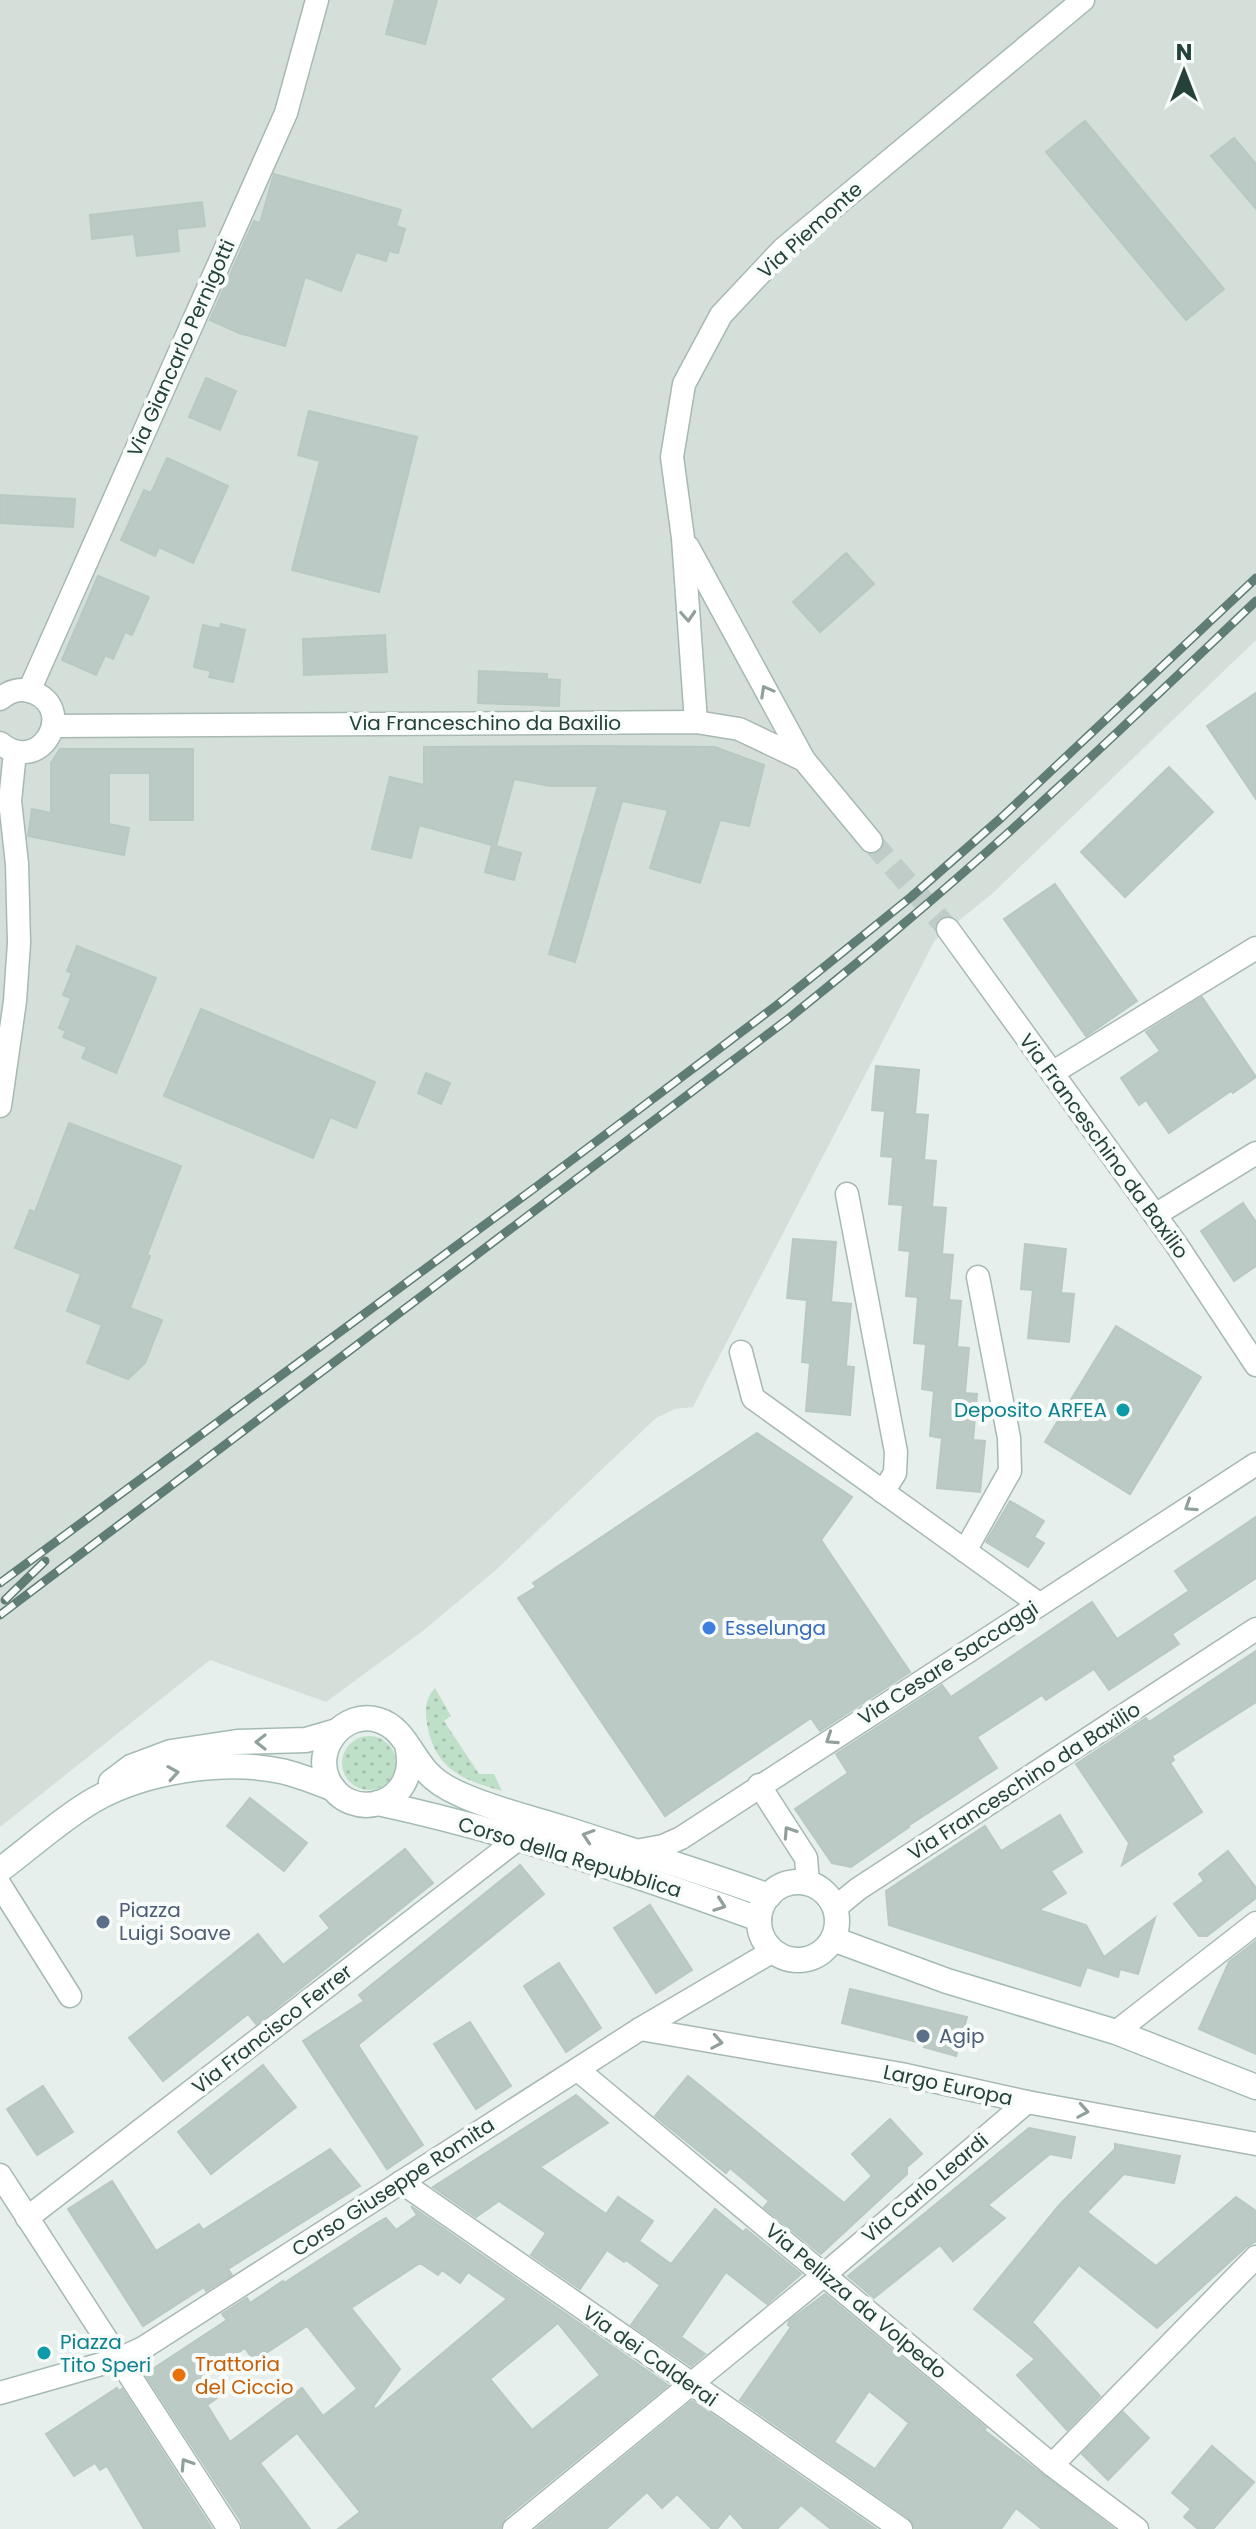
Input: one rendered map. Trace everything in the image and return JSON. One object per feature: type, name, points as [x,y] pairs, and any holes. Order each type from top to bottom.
[{"type":"street","name":"Via Giancarlo Pernigotti","points":[[9,693],[286,113],[317,0]]},
{"type":"street","name":"Via Piemonte","points":[[696,722],[683,538],[672,457],[684,384],[721,315],[783,249],[1083,0]]},
{"type":"street","name":"Via Piemonte","points":[[683,538],[804,760]]},
{"type":"street","points":[[0,1106],[15,1001],[19,943],[17,864],[8,748],[29,752],[42,746],[51,735],[53,726],[51,707],[42,696],[9,693]]},
{"type":"street","name":"Via Franceschino da Baxilio","points":[[53,726],[696,722],[739,729],[804,760],[871,841]]},
{"type":"street","name":"Via Franceschino da Baxilio","points":[[948,929],[1155,1215],[1256,1365]]},
{"type":"street","points":[[1052,1073],[1256,948]]},
{"type":"street","points":[[1155,1215],[1256,1153]]},
{"type":"street","points":[[847,1194],[896,1452],[895,1473],[883,1492]]},
{"type":"street","points":[[965,1551],[1010,1471],[1009,1438],[978,1277]]},
{"type":"street","points":[[741,1352],[753,1398],[1039,1604]]},
{"type":"street","points":[[1236,1477],[1256,1453]]},
{"type":"street","name":"Via Cesare Saccaggi","points":[[636,1851],[663,1846],[681,1838],[1256,1464]]},
{"type":"street","name":"Via Franceschino da Baxilio","points":[[835,1908],[858,1889],[1256,1629]]},
{"type":"street","points":[[0,1870],[131,1767],[155,1756],[215,1744],[306,1740],[363,1719],[377,1720],[400,1733],[410,1759],[409,1774],[402,1787],[391,1798],[378,1803],[354,1803],[334,1789],[299,1775],[278,1770],[235,1768],[161,1775],[97,1798],[76,1812]]},
{"type":"street","points":[[334,1789],[327,1778],[325,1753],[337,1731]]},
{"type":"street","name":"Corso della Repubblica","points":[[407,1745],[431,1776],[464,1796],[769,1896]]},
{"type":"street","points":[[759,1785],[806,1858],[808,1883]]},
{"type":"street","name":"Corso della Repubblica","points":[[378,1803],[447,1818],[518,1839],[759,1919]]},
{"type":"street","name":"Via Francisco Ferrer","points":[[27,2218],[518,1839]]},
{"type":"street","points":[[808,1883],[829,1897],[835,1908],[837,1919],[833,1939],[817,1955],[805,1959],[794,1960],[773,1951],[760,1931],[762,1907],[769,1896],[786,1884],[808,1883]]},
{"type":"street","points":[[0,1885],[70,1996]]},
{"type":"street","points":[[1116,2032],[1256,1923]]},
{"type":"street","points":[[833,1939],[947,1981],[1116,2032],[1256,2087]]},
{"type":"street","name":"Corso Giuseppe Romita","points":[[0,2393],[119,2359],[143,2348],[640,2029],[773,1951]]},
{"type":"street","name":"Largo Europa","points":[[640,2029],[901,2074],[1027,2102],[1256,2144]]},
{"type":"street","name":"Via Pellizza da Volpedo","points":[[578,2070],[1052,2465],[1137,2529]]},
{"type":"street","name":"Via Carlo Leardi","points":[[514,2529],[824,2275],[1027,2102]]},
{"type":"street","points":[[0,2175],[229,2529]]},
{"type":"street","name":"Via dei Calderai","points":[[401,2182],[901,2529]]},
{"type":"street","points":[[1052,2465],[1256,2257]]},
{"type":"shaded area","points":[[0,0],[1256,0],[1256,640],[993,893],[935,940],[693,1407],[675,1409],[656,1418],[497,1569],[424,1630],[326,1702],[210,1660],[0,1827]]},
{"type":"green space","points":[[435,1688],[451,1716],[444,1721],[479,1774],[494,1774],[502,1791],[463,1777],[436,1752],[426,1714],[428,1700]]},
{"type":"green space","points":[[369,1736],[388,1744],[396,1763],[388,1782],[369,1790],[350,1782],[342,1763],[350,1744]]},
{"type":"building","points":[[395,0],[437,0],[425,44],[386,34]]},
{"type":"building","points":[[1085,121],[1224,289],[1186,320],[1046,152]]},
{"type":"building","points":[[1234,138],[1256,164],[1256,209],[1211,156]]},
{"type":"building","points":[[274,174],[401,210],[396,226],[405,229],[398,253],[389,251],[386,261],[356,252],[341,291],[305,277],[285,346],[239,333],[210,320],[254,221],[260,223]]},
{"type":"building","points":[[202,202],[205,226],[177,229],[179,251],[137,256],[134,234],[92,239],[90,215]]},
{"type":"building","points":[[206,378],[236,391],[220,430],[189,417]]},
{"type":"building","points":[[309,411],[417,437],[379,592],[292,570],[320,461],[298,455]]},
{"type":"building","points":[[167,458],[228,486],[193,563],[159,547],[155,556],[121,540],[144,490],[151,493]]},
{"type":"building","points":[[0,495],[75,499],[73,527],[0,523]]},
{"type":"building","points":[[846,553],[874,584],[820,632],[793,602]]},
{"type":"building","points":[[98,576],[149,597],[132,635],[125,632],[113,659],[105,655],[96,675],[62,660]]},
{"type":"building","points":[[221,624],[245,630],[233,682],[209,677],[211,671],[194,667],[203,625],[220,629]]},
{"type":"building","points":[[385,635],[387,672],[304,675],[303,639]]},
{"type":"building","points":[[479,671],[547,674],[547,679],[560,680],[559,706],[478,703]]},
{"type":"building","points":[[1256,693],[1256,799],[1207,726]]},
{"type":"building","points":[[424,747],[715,747],[764,765],[749,826],[720,820],[700,883],[650,868],[668,810],[622,801],[575,962],[549,954],[598,786],[550,786],[514,779],[496,846],[521,853],[514,880],[485,872],[492,845],[419,825],[411,858],[372,849],[390,777],[424,785]]},
{"type":"building","points":[[60,749],[193,749],[193,820],[150,820],[150,773],[109,773],[109,824],[129,828],[124,855],[28,836],[32,809],[51,813],[51,763]]},
{"type":"building","points":[[1169,767],[1213,812],[1125,897],[1081,852]]},
{"type":"building","points":[[1055,884],[1137,1001],[1086,1036],[1004,919]]},
{"type":"building","points":[[77,946],[156,978],[116,1073],[82,1058],[87,1047],[63,1037],[66,1031],[59,1028],[71,998],[63,995],[72,973],[67,971]]},
{"type":"building","points":[[1202,997],[1256,1077],[1169,1133],[1146,1100],[1139,1105],[1121,1078],[1160,1051],[1146,1032]]},
{"type":"building","points":[[201,1009],[375,1082],[356,1128],[330,1117],[313,1158],[164,1096]]},
{"type":"building","points":[[876,1066],[919,1070],[915,1114],[928,1115],[924,1160],[936,1161],[932,1207],[946,1208],[942,1254],[953,1255],[949,1300],[961,1301],[957,1347],[969,1348],[965,1393],[977,1394],[973,1440],[985,1441],[980,1492],[937,1488],[942,1438],[930,1436],[934,1391],[922,1389],[926,1344],[914,1343],[918,1297],[906,1296],[910,1251],[899,1250],[903,1205],[889,1204],[893,1157],[881,1156],[885,1111],[872,1110]]},
{"type":"building","points":[[426,1073],[450,1083],[441,1104],[418,1093]]},
{"type":"building","points":[[69,1123],[181,1166],[130,1308],[162,1320],[145,1363],[128,1379],[87,1363],[102,1325],[67,1311],[81,1274],[15,1248],[30,1210],[35,1212]]},
{"type":"building","points":[[1243,1203],[1256,1222],[1256,1266],[1234,1281],[1201,1231]]},
{"type":"building","points":[[793,1239],[836,1242],[831,1302],[851,1304],[846,1366],[854,1367],[850,1415],[806,1411],[810,1363],[802,1362],[807,1300],[787,1298]]},
{"type":"building","points":[[1025,1244],[1066,1249],[1061,1293],[1074,1294],[1069,1342],[1028,1338],[1033,1290],[1021,1289]]},
{"type":"building","name":"Deposito ARFEA","points":[[1116,1326],[1201,1377],[1130,1494],[1045,1442]]},
{"type":"building","name":"Esselunga","points":[[757,1433],[852,1497],[821,1540],[910,1672],[820,1731],[811,1718],[665,1816],[518,1598],[536,1587],[533,1583]]},
{"type":"building","points":[[1010,1501],[1044,1521],[1034,1537],[1044,1543],[1028,1567],[986,1542]]},
{"type":"building","points":[[1256,1517],[1256,1578],[1172,1634],[1179,1644],[1109,1690],[1094,1669],[1046,1700],[1042,1695],[977,1737],[997,1768],[851,1867],[832,1863],[795,1809],[848,1773],[836,1754],[942,1685],[951,1697],[1092,1602],[1117,1639],[1189,1591],[1175,1571]]},
{"type":"building","points":[[1256,1651],[1256,1702],[1172,1756],[1174,1760],[1170,1763],[1202,1812],[1122,1865],[1129,1843],[1076,1764],[1146,1718],[1149,1722]]},
{"type":"building","points":[[250,1798],[307,1843],[284,1871],[227,1826]]},
{"type":"building","points":[[1060,1815],[1082,1852],[1051,1871],[1066,1893],[1039,1910],[1086,1925],[1104,1957],[1155,1918],[1138,1974],[1120,1969],[1118,1977],[1087,1967],[1080,1986],[889,1925],[886,1891],[985,1826],[1001,1851]]},
{"type":"building","points":[[405,1849],[433,1883],[256,2024],[248,2014],[163,2081],[129,2038],[258,1934],[283,1965],[330,1928],[320,1916]]},
{"type":"building","points":[[1228,1851],[1256,1888],[1256,1898],[1207,1936],[1199,1936],[1174,1904],[1204,1881],[1199,1874]]},
{"type":"building","points":[[520,1865],[544,1894],[358,2045],[423,2145],[387,2169],[303,2041],[364,2001],[359,1995]]},
{"type":"building","points":[[650,1905],[692,1970],[656,1993],[614,1928]]},
{"type":"building","points":[[1256,1941],[1256,2054],[1199,2029],[1229,1962]]},
{"type":"building","points":[[559,1963],[601,2028],[566,2052],[524,1986]]},
{"type":"building","points":[[850,1989],[967,2017],[956,2056],[924,2047],[925,2044],[842,2023]]},
{"type":"building","points":[[470,2022],[511,2086],[476,2109],[434,2044]]},
{"type":"building","points":[[263,2065],[296,2107],[211,2174],[178,2132]]},
{"type":"building","points":[[688,2076],[844,2203],[872,2176],[852,2154],[890,2119],[922,2154],[907,2167],[907,2174],[821,2254],[764,2207],[769,2201],[730,2168],[726,2173],[655,2116]]},
{"type":"building","points":[[43,2086],[73,2132],[37,2155],[7,2109]]},
{"type":"building","points":[[576,2095],[608,2123],[540,2167],[606,2214],[618,2197],[653,2221],[639,2241],[671,2264],[715,2209],[743,2232],[746,2229],[801,2274],[767,2304],[726,2272],[681,2337],[705,2354],[691,2366],[631,2325],[660,2285],[626,2260],[624,2262],[607,2250],[580,2289],[531,2255],[546,2233],[499,2201],[476,2217],[433,2187]]},
{"type":"building","points":[[1029,2128],[1075,2137],[1071,2158],[1050,2154],[988,2205],[1005,2218],[953,2261],[940,2245],[874,2298],[848,2276]]},
{"type":"building","points":[[1115,2144],[1180,2156],[1174,2183],[1124,2174],[1087,2212],[1156,2266],[1236,2197],[1256,2211],[1256,2241],[1157,2328],[1079,2265],[1032,2322],[1100,2396],[1067,2430],[1017,2375],[1035,2359],[974,2309],[1061,2203],[1115,2149]]},
{"type":"building","points":[[330,2149],[360,2186],[228,2269],[232,2275],[206,2291],[204,2287],[143,2326],[68,2209],[112,2181],[156,2251],[199,2224],[203,2230]]},
{"type":"building","points":[[411,2206],[668,2385],[505,2518],[500,2529],[338,2529],[360,2512],[297,2433],[260,2463],[310,2529],[243,2529],[241,2521],[145,2374],[227,2320],[222,2314],[247,2298],[250,2303],[386,2218],[396,2230],[417,2215]],"holes":[[[420,2263],[438,2275],[442,2270],[460,2283],[468,2272],[507,2299],[376,2409],[373,2407],[400,2369],[351,2308]],[[558,2323],[600,2375],[532,2430],[490,2379]],[[307,2326],[357,2389],[323,2416],[302,2388],[230,2442],[207,2405],[217,2398],[202,2376],[245,2348],[254,2361]]]},
{"type":"building","points":[[825,2294],[986,2428],[984,2430],[1114,2529],[1042,2529],[1016,2508],[1001,2529],[915,2529],[909,2518],[740,2400],[791,2327],[789,2321]],"holes":[[[869,2391],[909,2423],[875,2469],[834,2442]]]},
{"type":"building","points":[[117,2388],[119,2391],[122,2389],[212,2529],[144,2529],[107,2466],[100,2470],[95,2463],[74,2476],[46,2434]]},
{"type":"building","points":[[692,2401],[876,2529],[831,2529],[801,2505],[777,2529],[744,2529],[730,2513],[717,2529],[712,2529],[677,2494],[662,2508],[647,2492],[606,2529],[536,2529]]},
{"type":"building","points":[[1123,2412],[1149,2438],[1108,2480],[1082,2454]]},
{"type":"building","points":[[1212,2446],[1254,2482],[1213,2529],[1198,2529],[1184,2517],[1191,2509],[1172,2493]]},
{"type":"tunnel","points":[[871,841],[948,929]]},
{"type":"railway","points":[[0,1583],[777,1005],[911,897],[1001,818],[1256,578]]},
{"type":"railway","points":[[0,1615],[788,1019],[992,847],[1256,601]]},
{"type":"railway","points":[[5,1600],[45,1561]]},
{"type":"place","name":"Deposito ARFEA","points":[[1123,1410]]},
{"type":"place","name":"Esselunga","points":[[709,1628]]},
{"type":"place","name":"Piazza Luigi Soave","points":[[103,1922]]},
{"type":"place","name":"Agip","points":[[923,2036]]},
{"type":"place","name":"Piazza Tito Speri","points":[[44,2353]]},
{"type":"place","name":"Trattoria del Ciccio","points":[[179,2375]]}]
